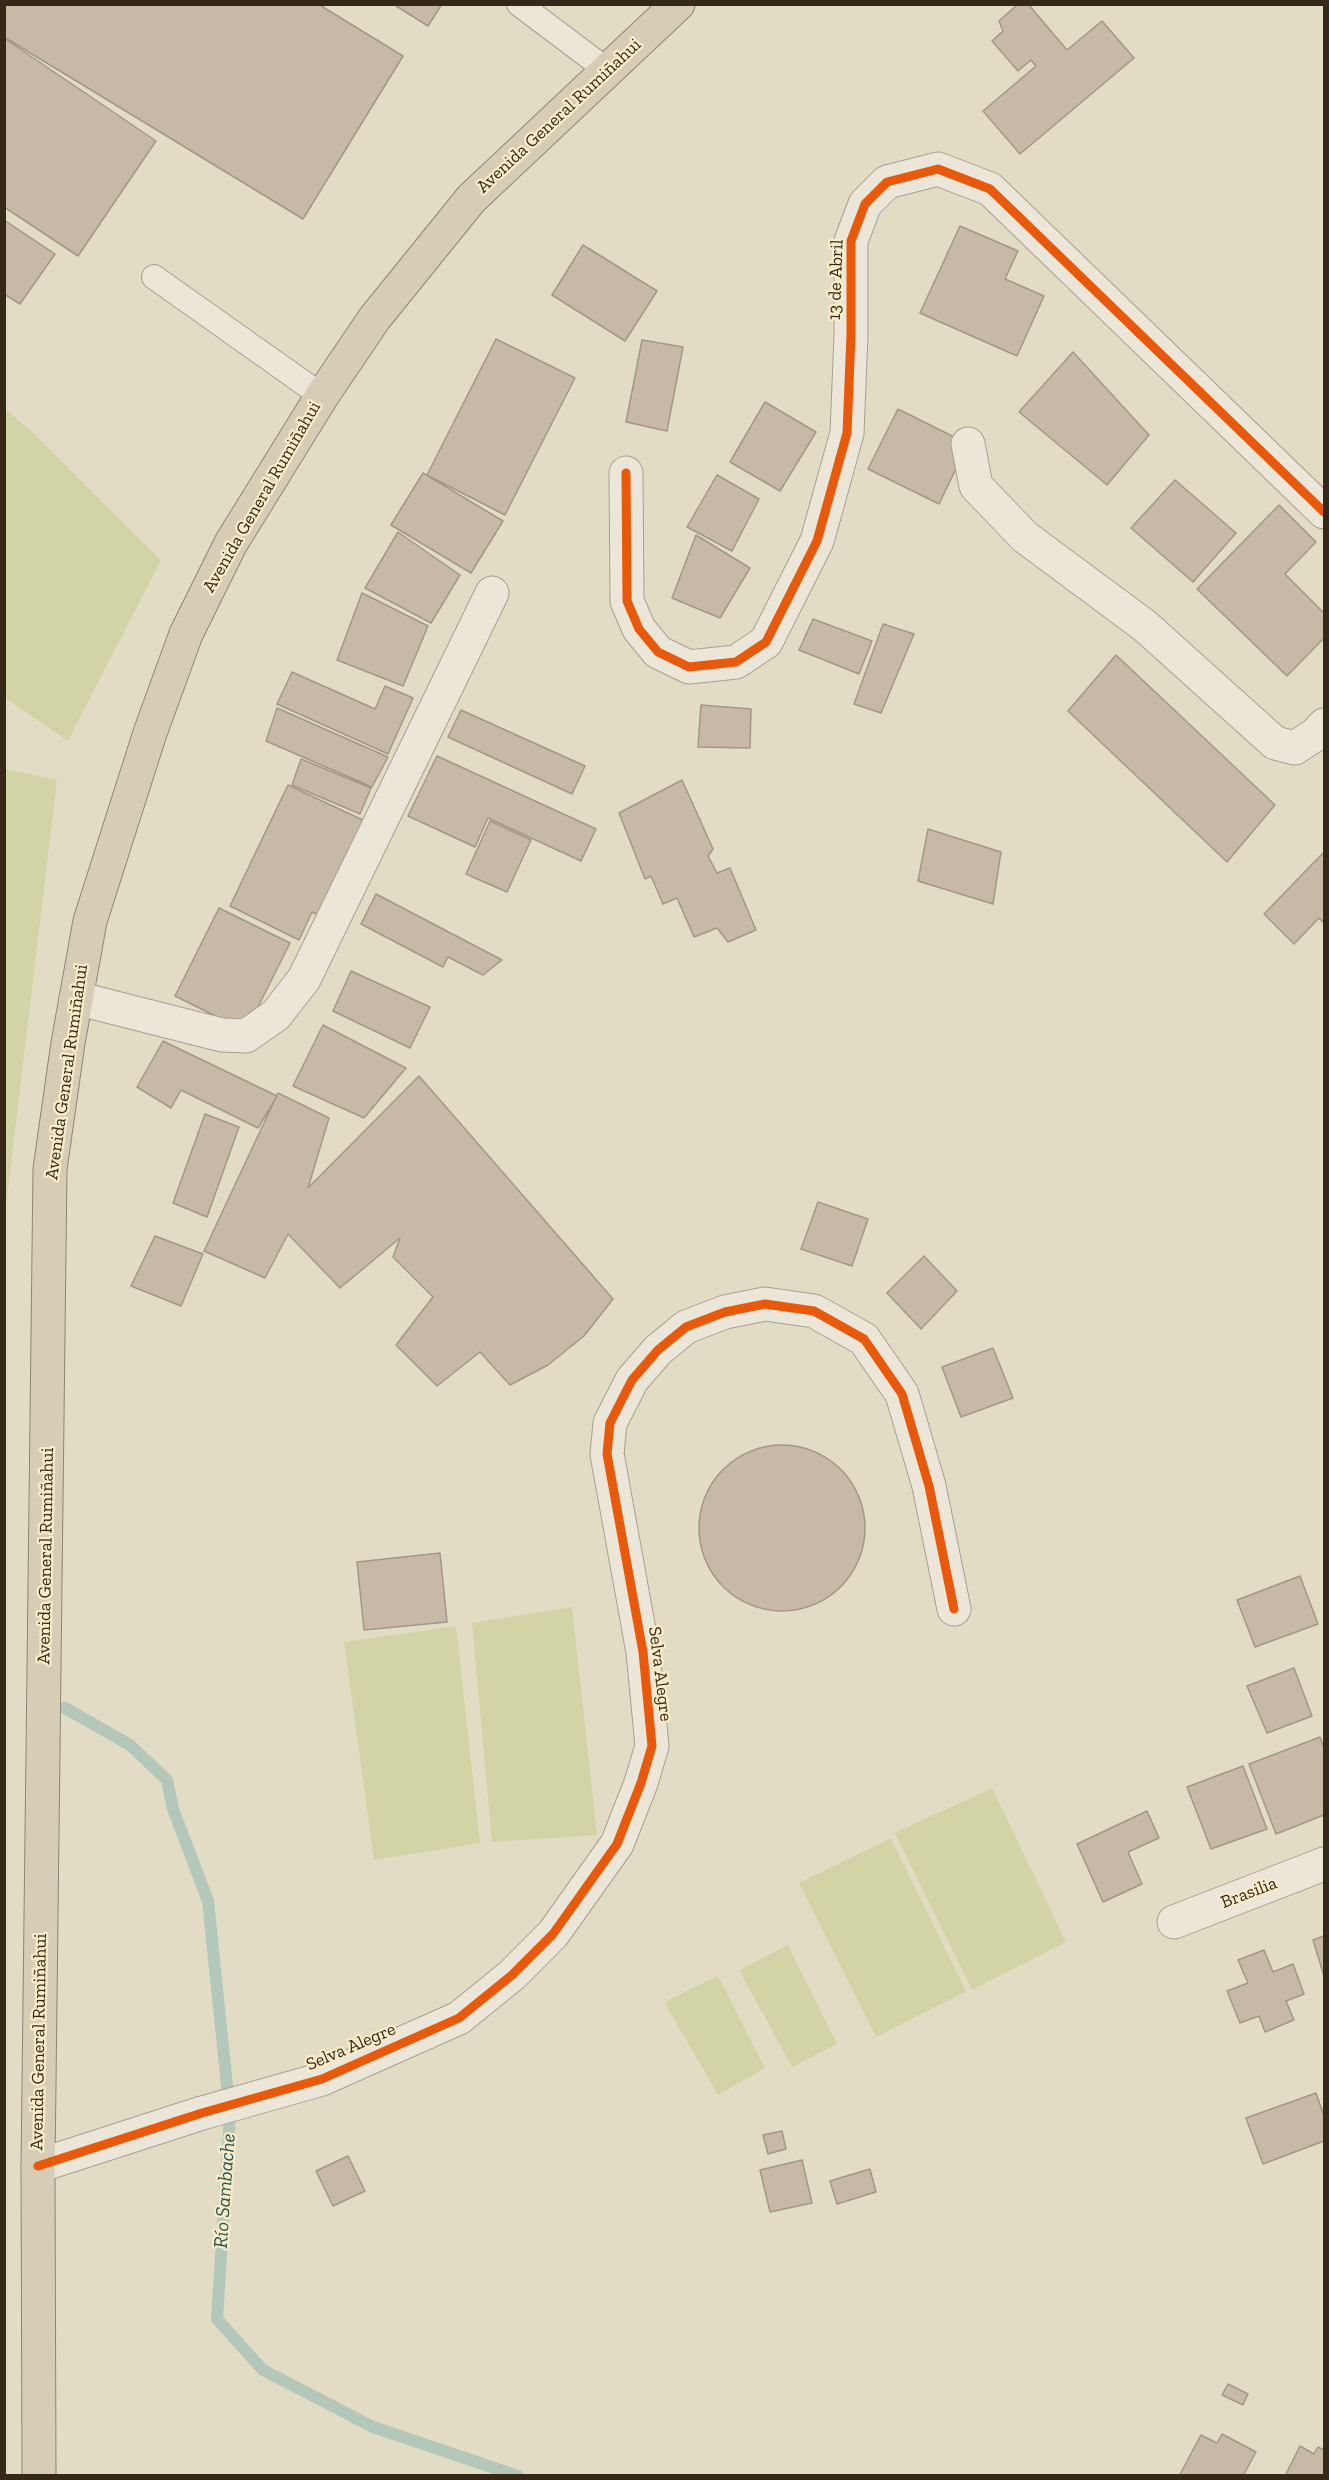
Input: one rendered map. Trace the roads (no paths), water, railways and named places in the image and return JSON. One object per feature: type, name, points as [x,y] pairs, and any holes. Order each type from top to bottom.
[{"type":"highway","name":"Avenida General Rumiñahui","points":[[39,2475],[38,2166],[50,1169],[90,921],[150,734],[186,634],[231,543],[322,396],[374,319],[471,199],[678,4]]},
{"type":"street","name":"13 de Abril","points":[[626,473],[627,601],[639,629],[658,652],[689,666],[736,662],[766,642],[817,541],[847,434],[851,335],[850,241],[865,204],[887,182],[938,169],[990,189],[1324,512]]},
{"type":"street","points":[[968,444],[976,486],[1025,537],[1145,626],[1275,743],[1295,748],[1316,734],[1324,725]]},
{"type":"street","points":[[76,998],[222,1035],[246,1036],[276,1015],[304,979],[492,593]]},
{"type":"street","name":"Selva Alegre","points":[[38,2166],[202,2113],[322,2079],[459,2018],[512,1975],[553,1934],[617,1844],[641,1783],[652,1746],[643,1652],[607,1454],[610,1423],[632,1380],[658,1350],[686,1327],[725,1312],[765,1304],[814,1311],[864,1339],[902,1394],[928,1486],[954,1609]]},
{"type":"street","name":"Brasilia","points":[[1174,1922],[1324,1864]]},
{"type":"lane","points":[[519,4],[608,71]]},
{"type":"lane","points":[[154,277],[322,396]]},
{"type":"waterway","name":"Río Sambache","points":[[65,1708],[130,1745],[167,1780],[173,1809],[208,1901],[230,2115],[217,2319],[263,2370],[373,2427],[518,2476]]}]
